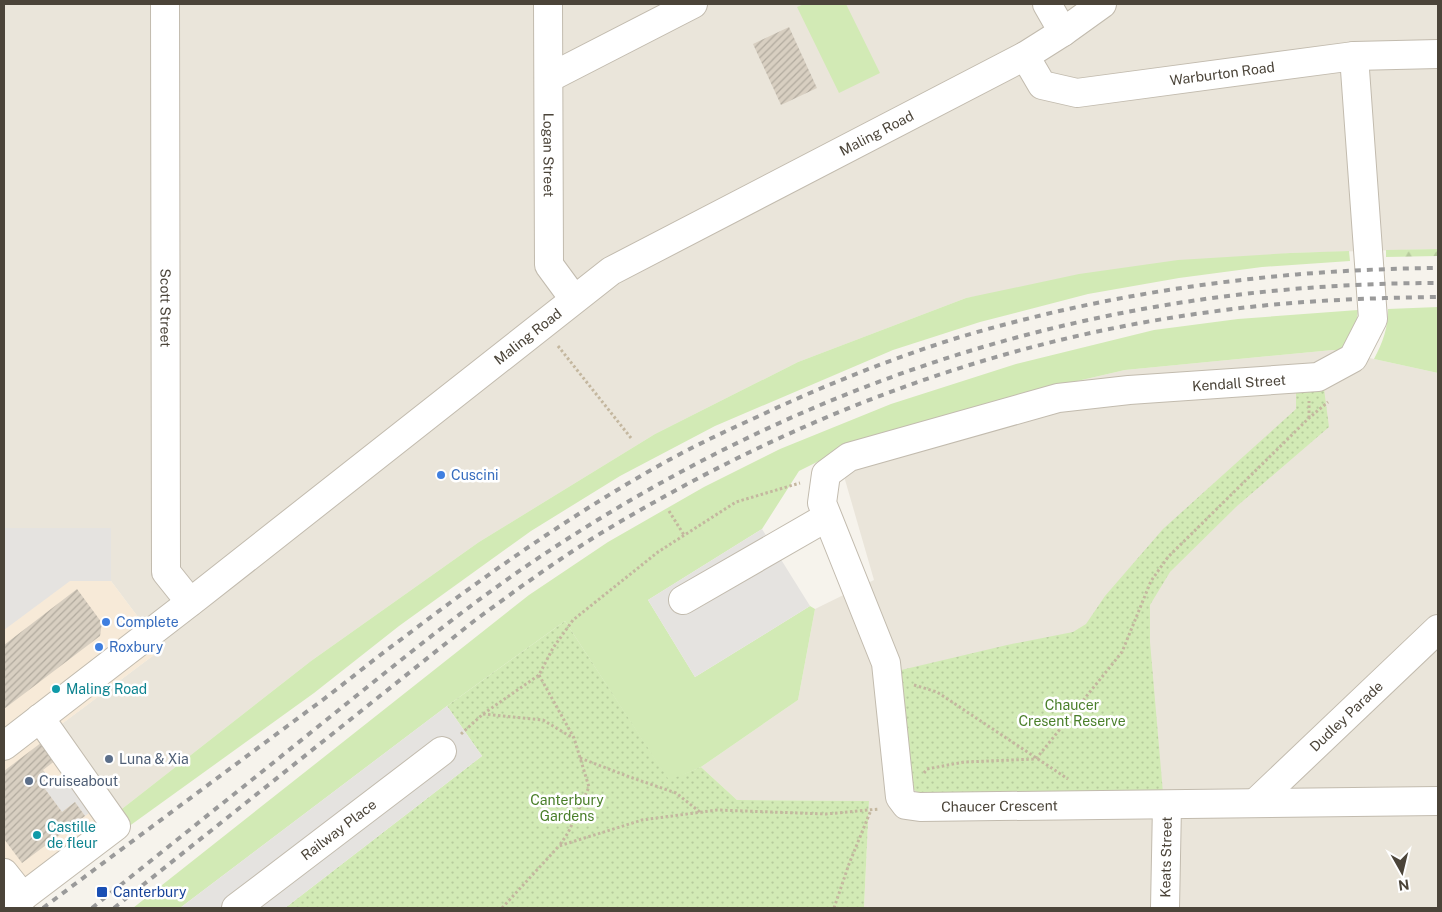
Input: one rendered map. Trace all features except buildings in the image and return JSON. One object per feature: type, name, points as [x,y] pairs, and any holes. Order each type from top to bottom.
[{"type":"street","name":"Scott Street","points":[[165,4],[166,572],[190,602]]},
{"type":"street","name":"Logan Street","points":[[548,4],[549,266],[574,299]]},
{"type":"street","points":[[549,78],[693,4]]},
{"type":"street","points":[[1047,4],[1063,32]]},
{"type":"street","name":"Maling Road","points":[[4,746],[611,270],[1025,56],[1102,4]]},
{"type":"street","name":"Warburton Road","points":[[1025,56],[1042,85],[1077,93],[1354,56],[1438,54]]},
{"type":"street","name":"Kendall Street","points":[[826,474],[849,457],[1058,398],[1129,390],[1318,377],[1353,358],[1373,319],[1354,56]]},
{"type":"street","points":[[826,474],[822,503],[886,663],[900,797],[906,805]]},
{"type":"street","points":[[683,600],[827,517]]},
{"type":"street","name":"Dudley Parade","points":[[1255,803],[1438,629]]},
{"type":"street","points":[[4,873],[16,903],[116,826],[40,718]]},
{"type":"street","name":"Railway Place","points":[[236,908],[442,752]]},
{"type":"street","name":"Chaucer Crescent","points":[[906,805],[920,807],[1438,801]]},
{"type":"street","name":"Keats Street","points":[[1165,908],[1167,805]]},
{"type":"path","points":[[542,326],[631,438]]},
{"type":"path","points":[[559,846],[642,820],[700,812],[717,810],[826,814],[906,805],[913,789],[927,769],[964,762],[1036,759],[1122,652],[1151,581],[1168,556],[1309,418],[1334,397]]},
{"type":"path","points":[[442,752],[483,714],[539,675],[553,648],[573,620],[658,552],[736,502],[826,474]]},
{"type":"path","points":[[669,511],[684,535]]},
{"type":"path","points":[[502,908],[559,846],[568,832],[589,787],[574,738],[539,675]]},
{"type":"path","points":[[887,676],[937,692],[1069,780]]},
{"type":"path","points":[[483,714],[543,720],[574,738]]},
{"type":"path","points":[[580,757],[627,776],[676,792],[700,812]]},
{"type":"path","points":[[834,908],[849,864],[871,810]]},
{"type":"shaded area","points":[[4,4],[1438,4],[1438,249],[1290,253],[966,298],[798,362],[655,434],[479,542],[311,661],[118,812],[55,729],[162,649],[111,581],[111,528],[4,528]]},
{"type":"shaded area","points":[[1333,350],[1438,373],[1438,908],[864,908],[869,801],[737,800],[701,767],[798,700],[815,609],[874,580],[837,452],[1060,385],[1125,370]]},
{"type":"shaded area","name":"Maling Road","points":[[4,528],[111,528],[111,581],[162,649],[55,729],[128,827],[4,908]]},
{"type":"shaded area","points":[[4,528],[111,528],[111,581],[70,581],[4,630]]},
{"type":"shaded area","points":[[762,529],[810,606],[695,677],[648,600]]},
{"type":"shaded area","points":[[447,706],[482,756],[285,908],[180,908]]},
{"type":"shaded area","points":[[72,770],[99,806],[85,816],[75,802],[62,812],[45,789]]},
{"type":"green space","points":[[804,4],[846,4],[880,73],[839,93],[797,7]]},
{"type":"green space","points":[[1438,249],[1438,256],[1386,257],[1386,250]]},
{"type":"green space","points":[[1349,251],[1350,261],[1262,267],[1179,278],[1088,294],[980,322],[893,350],[715,426],[620,476],[531,531],[399,626],[314,693],[128,827],[118,812],[311,661],[479,542],[655,434],[798,362],[966,298],[1079,274],[1178,260]]},
{"type":"green space","points":[[1438,307],[1438,373],[1374,359],[1384,335],[1388,309]]},
{"type":"green space","points":[[1358,310],[1356,326],[1343,352],[1333,350],[1125,370],[1060,385],[837,452],[799,471],[762,529],[648,600],[695,677],[810,606],[815,609],[798,700],[701,767],[669,781],[565,621],[447,706],[180,908],[133,908],[529,595],[608,542],[704,487],[780,449],[891,404],[1016,364],[1154,330],[1238,319]]},
{"type":"green space","name":"Chaucer Cresent Reserve","points":[[1324,389],[1329,427],[1237,506],[1170,572],[1150,605],[1150,642],[1163,793],[917,792],[913,789],[897,671],[1007,645],[1073,632],[1086,624],[1105,596],[1163,529],[1296,409],[1296,393]]},
{"type":"green space","name":"Canterbury Gardens","points":[[565,621],[669,780],[701,767],[737,800],[869,801],[864,908],[285,908],[482,756],[447,706]]},
{"type":"railway","points":[[43,908],[433,615],[524,550],[651,470],[744,423],[817,390],[897,358],[1003,325],[1055,312],[1150,293],[1245,280],[1341,271],[1438,268]]},
{"type":"railway","points":[[92,908],[398,662],[499,585],[630,501],[737,443],[847,394],[959,354],[1075,323],[1193,301],[1314,287],[1438,283]]},
{"type":"railway","points":[[114,908],[474,621],[529,581],[625,519],[764,445],[835,414],[907,386],[981,362],[1056,341],[1132,325],[1238,308],[1324,301],[1438,297]]},
{"type":"place","name":"Cuscini","points":[[441,475]]},
{"type":"place","name":"Complete","points":[[106,622]]},
{"type":"place","name":"Roxbury","points":[[99,647]]},
{"type":"place","name":"Maling Road","points":[[56,689]]},
{"type":"place","name":"Luna & Xia","points":[[109,759]]},
{"type":"place","name":"Cruiseabout","points":[[29,781]]},
{"type":"place","name":"Castille de fleur","points":[[37,835]]},
{"type":"place","name":"Canterbury","points":[[102,892]]}]
